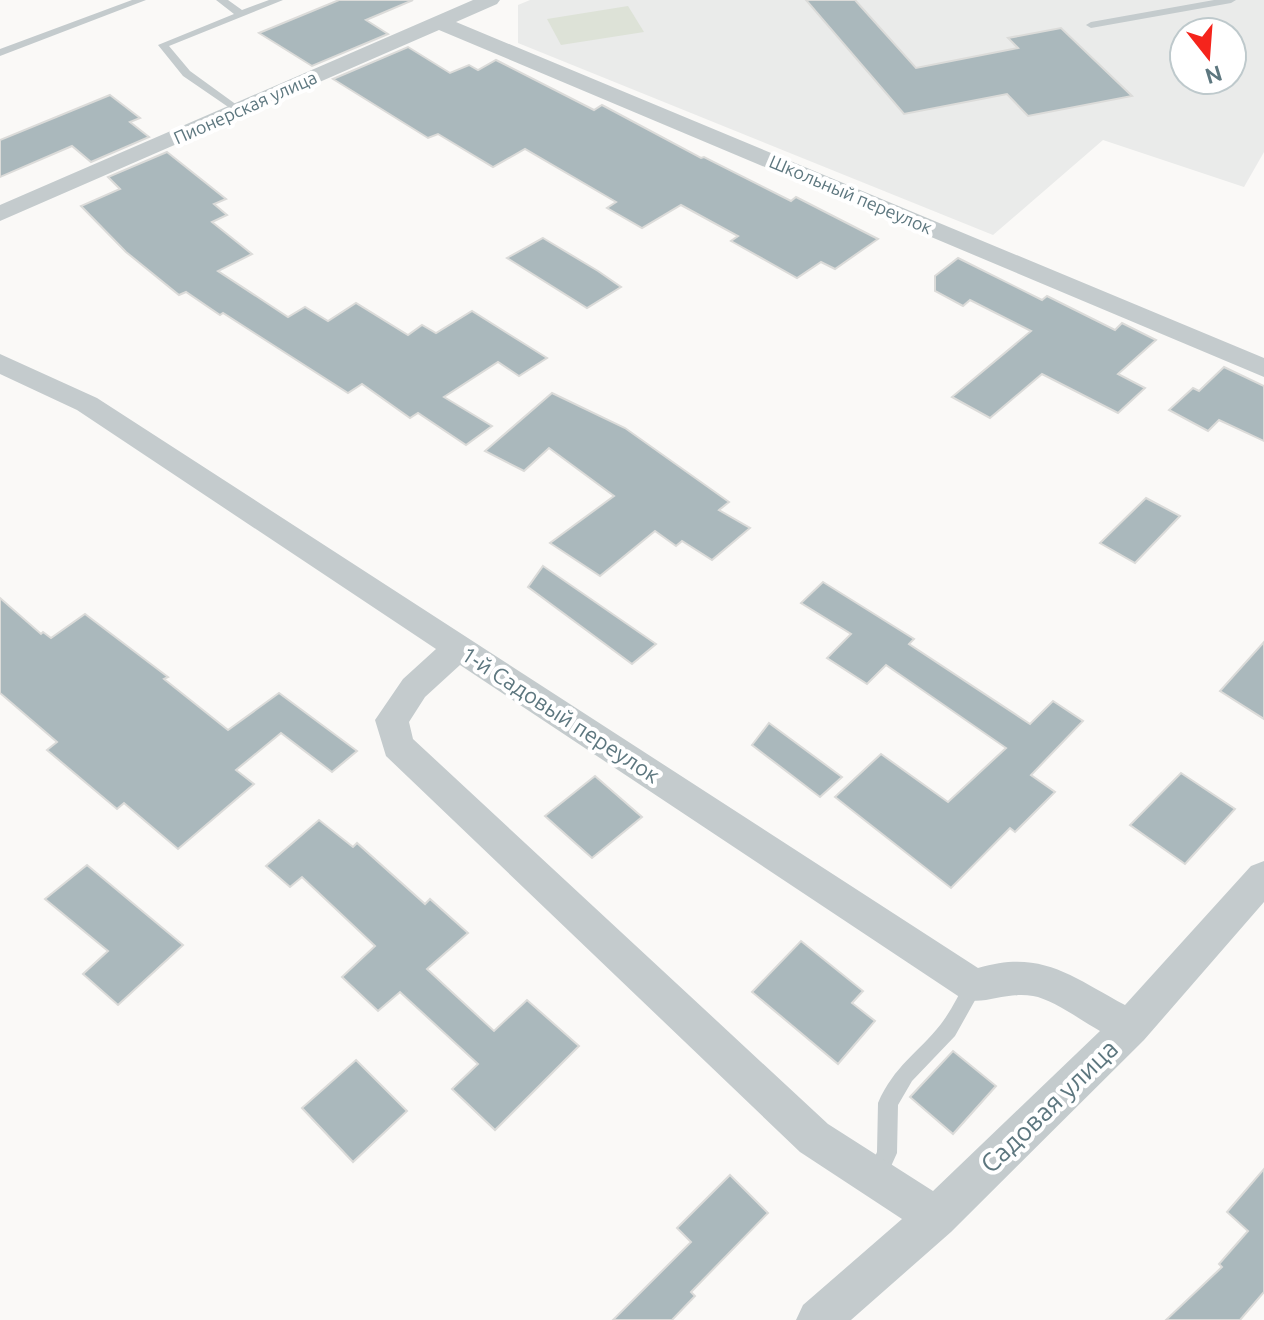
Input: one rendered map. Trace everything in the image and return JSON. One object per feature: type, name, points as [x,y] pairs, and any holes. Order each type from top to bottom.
[{"type":"street","name":"Пионерская улица","points":[[0,214],[490,0]]},
{"type":"street","name":"Школьный переулок","points":[[438,22],[1264,368]]},
{"type":"street","name":"1-й Садовый переулок","points":[[0,363],[87,404],[974,986]]},
{"type":"street","points":[[460,647],[414,688],[392,720],[398,746],[814,1138],[936,1217]]},
{"type":"street","name":"Садовая улица","points":[[818,1320],[936,1217],[1130,1027],[1264,877]]},
{"type":"street","points":[[974,986],[1004,977],[1041,979],[1130,1027]]},
{"type":"lane","points":[[0,53],[141,0]]},
{"type":"lane","points":[[221,0],[241,14]]},
{"type":"lane","points":[[237,110],[190,78],[171,59],[163,45],[278,0]]},
{"type":"lane","points":[[1091,25],[1231,0]]},
{"type":"lane","points":[[876,1178],[887,1153],[888,1103],[905,1074],[948,1030],[974,986]]},
{"type":"shaded area","points":[[530,0],[1264,0],[1264,152],[1244,187],[1103,140],[993,235],[518,43],[518,5]]},
{"type":"shaded area","points":[[628,6],[644,32],[561,45],[547,19]]},
{"type":"building","points":[[339,0],[413,0],[366,20],[388,34],[312,66],[259,33]]},
{"type":"building","points":[[806,0],[855,0],[916,68],[1018,48],[1008,38],[1061,28],[1132,96],[1028,116],[1007,94],[904,114]]},
{"type":"building","points":[[408,47],[450,73],[469,65],[478,70],[496,60],[594,110],[602,105],[701,158],[791,201],[796,197],[878,239],[835,269],[821,262],[797,278],[731,241],[738,236],[681,205],[642,228],[607,208],[616,202],[525,149],[493,167],[438,134],[428,138],[333,79]]},
{"type":"building","points":[[110,95],[140,118],[130,122],[149,137],[91,162],[72,146],[0,177],[0,140]]},
{"type":"building","points":[[167,152],[226,199],[214,204],[227,215],[212,222],[252,254],[218,271],[288,317],[305,307],[328,321],[356,303],[408,335],[422,325],[436,333],[472,311],[547,358],[519,376],[498,362],[444,397],[492,426],[466,445],[418,413],[410,418],[362,384],[348,393],[223,313],[220,315],[186,292],[179,295],[126,252],[81,206],[120,189],[108,177]]},
{"type":"building","points":[[543,238],[621,287],[587,308],[507,258]]},
{"type":"building","points":[[958,258],[1042,300],[1047,296],[1115,330],[1122,323],[1156,340],[1118,374],[1145,388],[1118,413],[1042,374],[990,418],[952,397],[1031,331],[970,300],[963,306],[935,291],[935,276]]},
{"type":"building","points":[[1224,367],[1264,386],[1264,441],[1219,420],[1208,431],[1169,410],[1193,388],[1199,391]]},
{"type":"building","points":[[552,393],[625,428],[729,502],[719,510],[750,528],[712,560],[682,541],[676,546],[655,531],[600,576],[550,543],[614,496],[549,448],[524,471],[485,451]]},
{"type":"building","points":[[1146,498],[1180,516],[1135,563],[1100,543]]},
{"type":"building","points":[[543,566],[656,644],[632,664],[528,587]]},
{"type":"building","points":[[823,582],[914,639],[909,644],[1030,724],[1053,701],[1083,721],[1031,775],[1055,792],[1015,832],[1010,828],[951,888],[835,797],[881,754],[948,802],[1006,748],[886,665],[867,684],[827,658],[851,634],[801,603]]},
{"type":"building","points":[[0,598],[41,634],[43,632],[51,638],[85,614],[168,677],[164,679],[228,730],[279,693],[357,751],[332,772],[281,733],[236,770],[254,784],[178,849],[124,803],[117,809],[47,750],[57,742],[0,693]]},
{"type":"building","points":[[1264,642],[1264,719],[1220,691]]},
{"type":"building","points":[[769,723],[842,777],[820,797],[752,745]]},
{"type":"building","points":[[1181,773],[1235,809],[1185,864],[1130,825]]},
{"type":"building","points":[[595,776],[642,817],[592,858],[545,816]]},
{"type":"building","points":[[319,820],[353,847],[357,843],[425,904],[430,899],[468,933],[427,969],[494,1031],[527,1000],[579,1046],[495,1130],[452,1089],[478,1064],[400,992],[378,1011],[342,977],[375,946],[302,877],[290,887],[266,866]]},
{"type":"building","points":[[87,865],[183,945],[118,1005],[83,974],[108,951],[45,899]]},
{"type":"building","points":[[801,941],[863,991],[852,1003],[875,1021],[838,1064],[752,992]]},
{"type":"building","points":[[953,1051],[996,1086],[953,1134],[910,1097]]},
{"type":"building","points":[[356,1060],[407,1111],[353,1162],[302,1108]]},
{"type":"building","points":[[1264,1169],[1264,1292],[1240,1320],[1166,1320],[1222,1267],[1219,1264],[1248,1231],[1227,1212]]},
{"type":"building","points":[[730,1175],[768,1213],[691,1292],[695,1296],[672,1320],[613,1320],[691,1242],[677,1228]]}]
